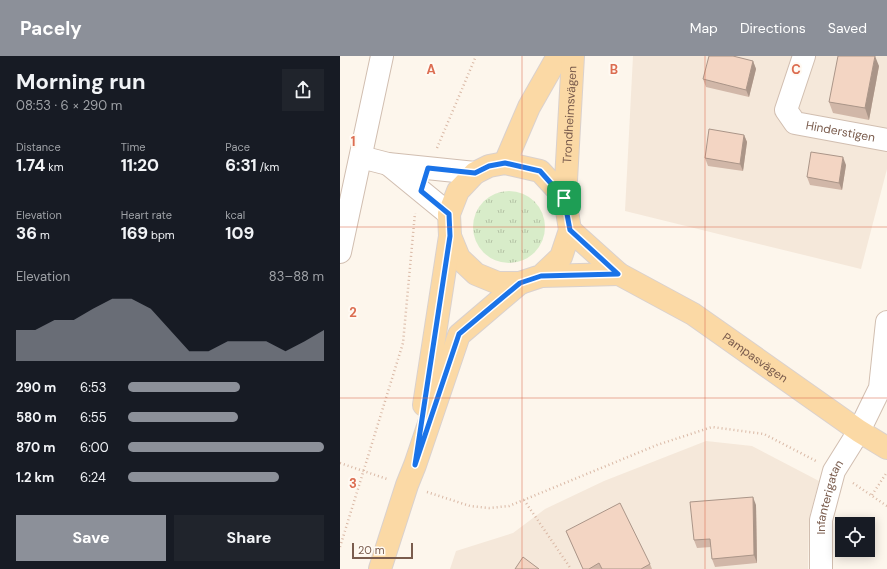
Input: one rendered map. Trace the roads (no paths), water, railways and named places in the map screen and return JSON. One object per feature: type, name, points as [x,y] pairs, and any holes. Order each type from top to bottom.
[{"type":"main road","name":"Trondheimsvägen","points":[[505,163],[529,107],[558,56]]},
{"type":"main road","name":"Trondheimsvägen","points":[[564,198],[573,56]]},
{"type":"main road","points":[[415,465],[450,236],[449,214],[458,191],[475,173],[489,166],[505,163],[540,171],[564,198],[570,230],[561,256],[541,276],[520,283],[498,283],[476,274],[459,258],[450,236]]},
{"type":"main road","name":"Pampasvägen","points":[[570,230],[618,274],[692,314],[858,431],[887,448]]},
{"type":"main road","name":"Pampasvägen","points":[[541,276],[618,274]]},
{"type":"main road","points":[[380,569],[406,485],[415,465],[459,334],[520,283]]},
{"type":"street","points":[[340,252],[382,56]]},
{"type":"street","name":"Hinderstigen","points":[[804,56],[786,110],[796,123],[887,140]]},
{"type":"street","points":[[361,157],[388,164],[475,173]]},
{"type":"street","points":[[388,164],[449,214]]},
{"type":"street","name":"Infanterigatan","points":[[821,569],[821,520],[834,471],[858,431],[880,388],[887,322]]}]
